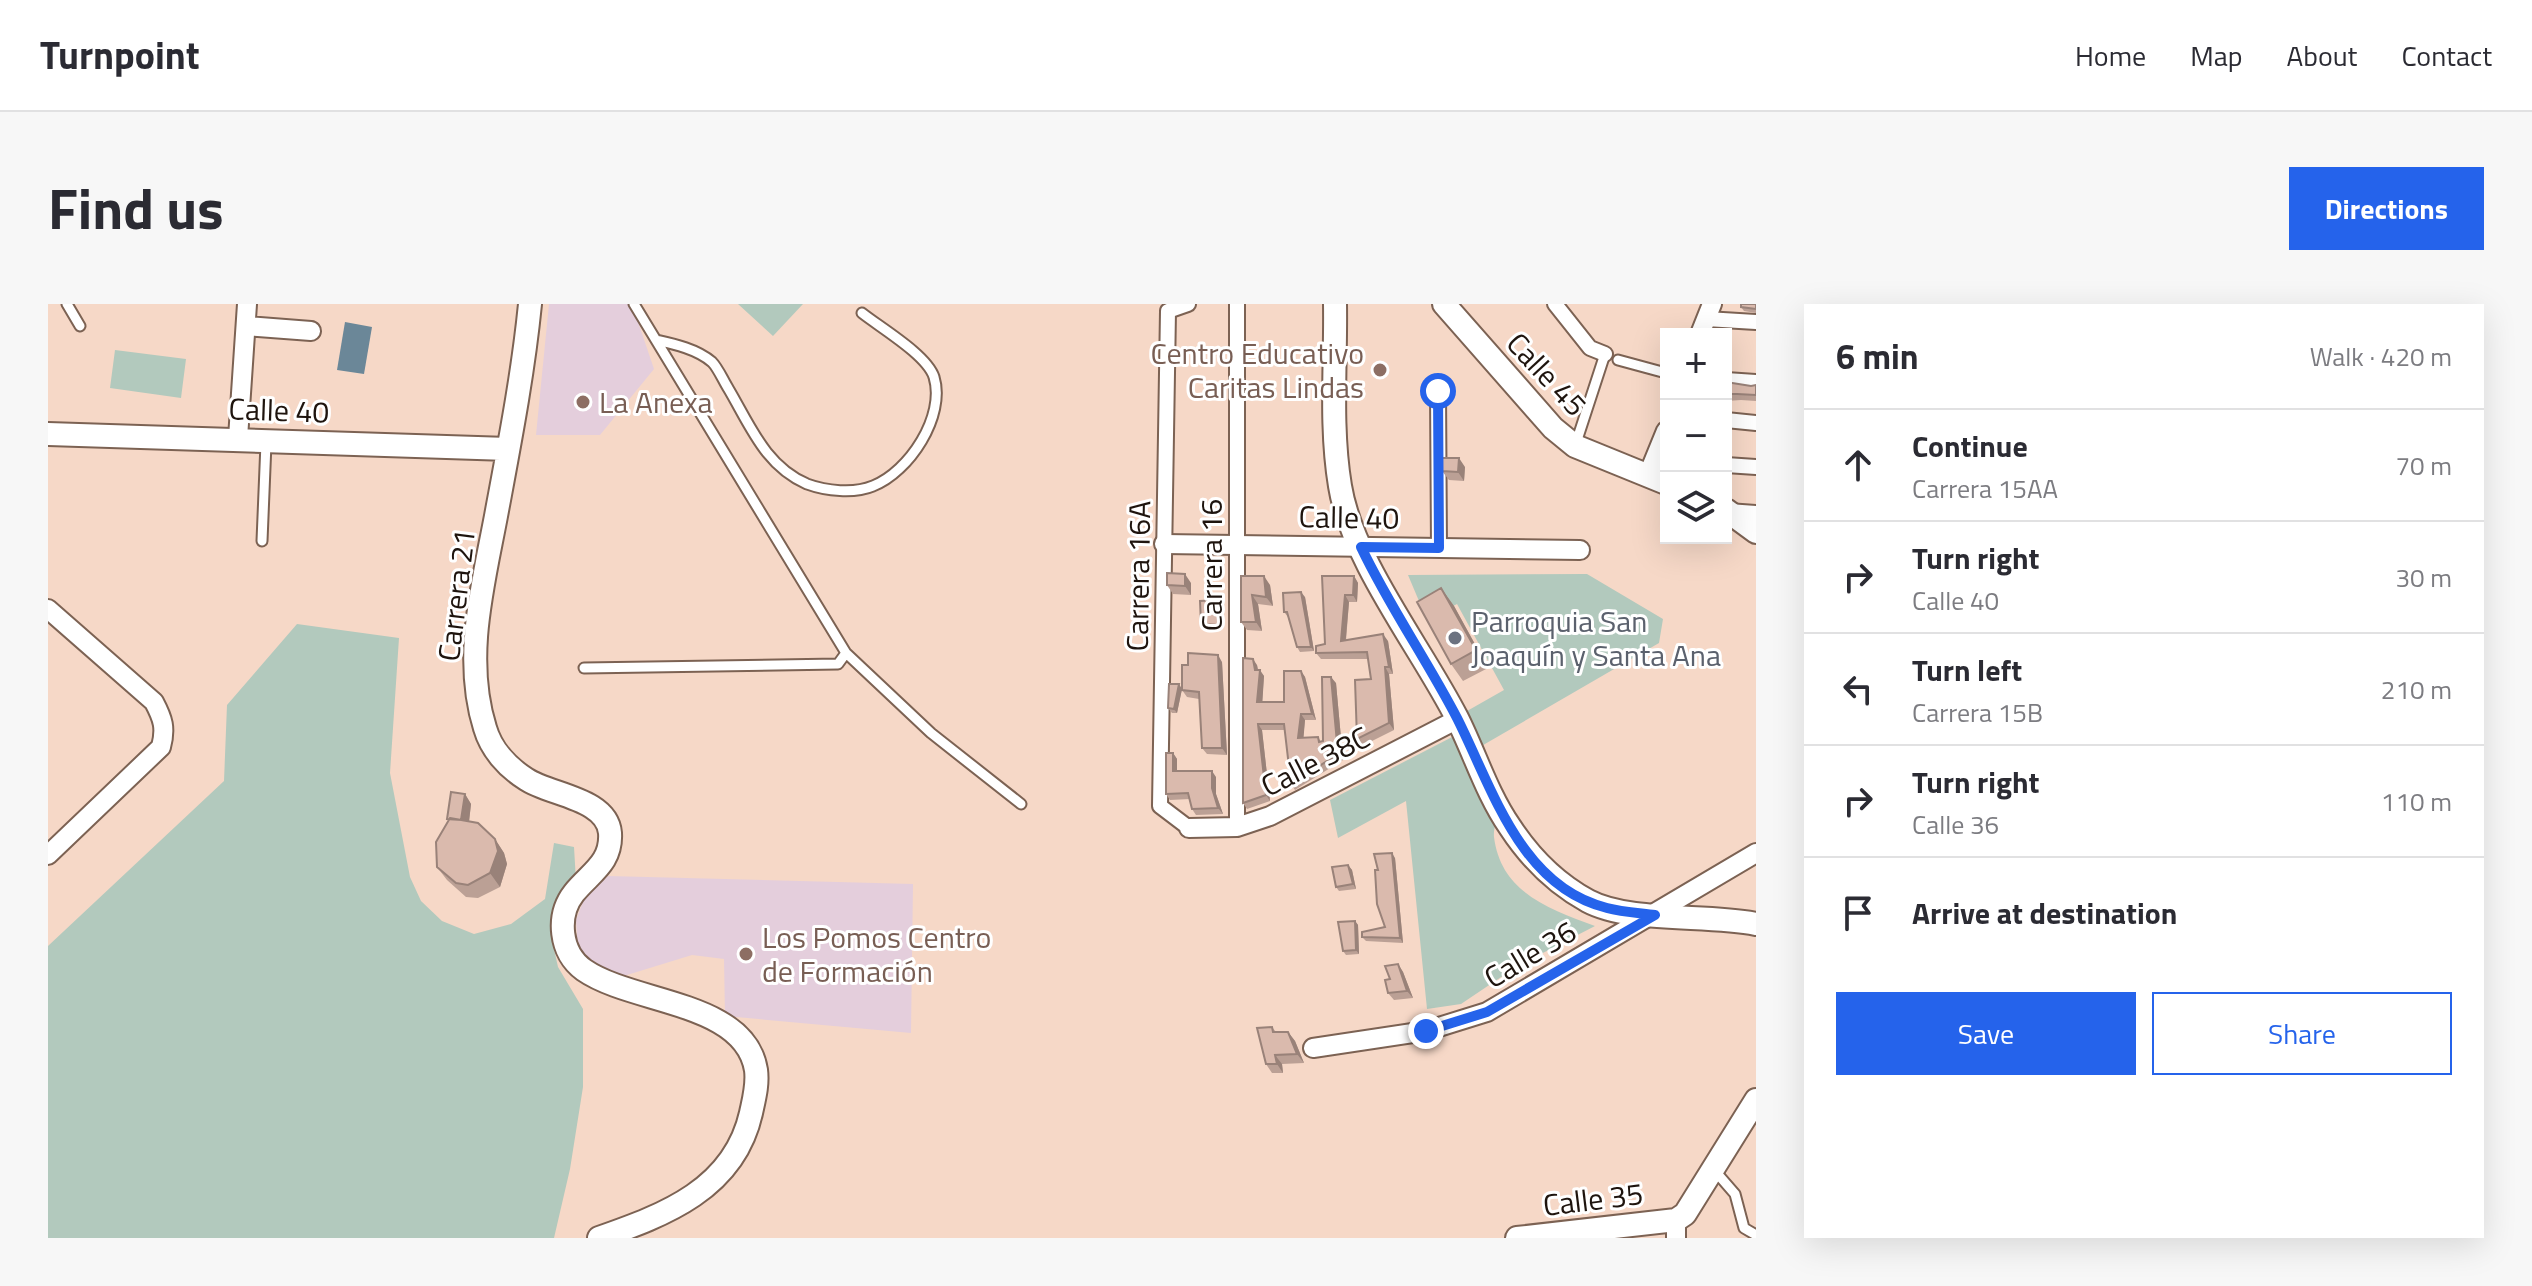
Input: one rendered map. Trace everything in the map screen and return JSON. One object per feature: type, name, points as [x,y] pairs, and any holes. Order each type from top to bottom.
[{"type":"street","points":[[238,438],[247,304]]},
{"type":"street","name":"Carrera 21","points":[[530,304],[473,652],[485,728],[498,755],[526,780],[589,805],[607,824],[610,834],[602,867],[573,894],[565,911],[565,941],[572,957],[584,969],[626,989],[722,1021],[737,1034],[756,1069],[756,1086],[729,1166],[701,1193],[667,1212],[599,1238]]},
{"type":"street","name":"Carrera 16A","points":[[1188,304],[1168,311],[1160,806],[1189,828]]},
{"type":"street","name":"Carrera 16","points":[[1237,304],[1237,827]]},
{"type":"street","points":[[1335,304],[1340,487],[1361,547],[1458,719],[1508,826],[1542,869],[1592,903],[1655,915],[1756,924]]},
{"type":"street","name":"Calle 45","points":[[1444,304],[1553,428],[1575,446],[1659,470]]},
{"type":"street","points":[[1555,304],[1590,348],[1612,357]]},
{"type":"street","points":[[1706,319],[1756,322]]},
{"type":"street","points":[[246,326],[311,331]]},
{"type":"street","points":[[1732,380],[1756,382]]},
{"type":"street","points":[[1438,391],[1439,548]]},
{"type":"street","points":[[1732,421],[1756,423]]},
{"type":"street","name":"Calle 40","points":[[48,434],[508,449]]},
{"type":"street","points":[[1732,465],[1756,467]]},
{"type":"street","points":[[1732,511],[1756,513]]},
{"type":"street","points":[[1732,514],[1756,532]]},
{"type":"street","name":"Calle 40","points":[[1164,544],[1580,550]]},
{"type":"street","points":[[48,609],[133,680],[154,702],[164,720],[161,747],[48,855]]},
{"type":"street","name":"Calle 38C","points":[[1189,828],[1237,827],[1270,816],[1322,792],[1458,719]]},
{"type":"street","name":"Calle 36","points":[[1313,1048],[1426,1031],[1487,1012],[1756,853]]},
{"type":"street","points":[[1676,1229],[1715,1171],[1756,1100]]},
{"type":"street","name":"Calle 35","points":[[1517,1238],[1676,1229]]},
{"type":"lane","points":[[67,304],[80,326]]},
{"type":"lane","points":[[634,304],[846,653],[931,733],[1021,804]]},
{"type":"lane","points":[[656,340],[683,346],[712,362],[759,443],[778,468],[809,485],[846,491],[874,486],[903,465],[935,413],[938,396],[934,374],[923,361],[862,313]]},
{"type":"lane","points":[[1575,446],[1612,357],[1660,371]]},
{"type":"lane","points":[[262,541],[266,439]]},
{"type":"lane","points":[[584,668],[838,664],[846,653]]},
{"type":"lane","points":[[1715,1171],[1735,1194],[1744,1228],[1756,1235]]},
{"type":"shaded area","name":"La Anexa","points":[[549,304],[632,304],[654,369],[600,435],[536,435]]},
{"type":"shaded area","name":"Los Pomos Centro de Formación","points":[[608,876],[913,884],[911,1033],[725,1016],[724,959],[692,955],[614,979],[578,953],[576,920],[584,899]]},
{"type":"green space","points":[[738,304],[803,304],[773,336]]},
{"type":"green space","points":[[115,350],[186,359],[181,398],[110,388]]},
{"type":"green space","points":[[1587,574],[1663,619],[1659,643],[1478,748],[1460,715],[1504,690],[1457,604],[1427,620],[1408,575]]},
{"type":"green space","points":[[297,624],[399,638],[390,773],[410,877],[421,901],[442,921],[474,934],[511,924],[545,899],[554,843],[574,847],[576,881],[552,940],[558,967],[583,1009],[583,1087],[570,1169],[554,1238],[48,1238],[48,946],[224,781],[227,705]]},
{"type":"green space","points":[[1458,734],[1494,798],[1497,810],[1494,837],[1506,872],[1530,896],[1561,913],[1595,926],[1516,967],[1461,1004],[1427,1009],[1406,801],[1338,838],[1330,800]]},
{"type":"water","points":[[345,322],[372,327],[364,374],[337,370]]},
{"type":"building","points":[[1741,304],[1756,304],[1756,309],[1741,307]]},
{"type":"building","points":[[1732,383],[1756,385],[1756,395],[1732,394]]},
{"type":"building","points":[[1442,458],[1459,458],[1458,472],[1442,471]]},
{"type":"building","points":[[1167,573],[1185,574],[1185,586],[1167,585]]},
{"type":"building","points":[[1241,576],[1264,576],[1266,597],[1252,595],[1256,622],[1241,622]]},
{"type":"building","points":[[1322,576],[1354,576],[1353,595],[1345,595],[1341,641],[1383,634],[1389,667],[1385,667],[1389,723],[1357,739],[1355,680],[1371,679],[1367,652],[1316,653],[1316,646],[1325,644]]},
{"type":"building","name":"Parroquia San Joaquín y Santa Ana","points":[[1441,588],[1476,650],[1451,664],[1417,602]]},
{"type":"building","points":[[1301,592],[1311,647],[1297,647],[1287,612],[1284,612],[1283,593]]},
{"type":"building","points":[[1219,600],[1219,625],[1201,624],[1200,601]]},
{"type":"building","points":[[1188,653],[1218,655],[1222,748],[1202,748],[1199,692],[1182,690],[1182,665],[1188,665]]},
{"type":"building","points":[[1243,658],[1253,659],[1255,670],[1260,670],[1257,702],[1284,702],[1284,671],[1301,671],[1312,714],[1301,714],[1298,738],[1318,737],[1319,742],[1323,741],[1322,677],[1331,677],[1338,754],[1291,784],[1284,724],[1258,724],[1266,795],[1243,803]]},
{"type":"building","points":[[1169,684],[1179,684],[1174,709],[1168,708]]},
{"type":"building","points":[[1166,753],[1173,753],[1173,771],[1212,771],[1212,788],[1218,808],[1192,809],[1188,793],[1166,794]]},
{"type":"building","points":[[451,792],[465,794],[461,820],[447,819]]},
{"type":"building","points":[[450,818],[478,823],[495,839],[498,851],[490,873],[468,885],[456,883],[437,867],[436,842]]},
{"type":"building","points":[[1392,853],[1400,938],[1362,937],[1362,932],[1385,927],[1377,904],[1375,870],[1378,870],[1374,854]]},
{"type":"building","points":[[1348,865],[1353,884],[1336,887],[1332,867]]},
{"type":"building","points":[[1355,921],[1356,950],[1343,951],[1338,922]]},
{"type":"building","points":[[1398,964],[1407,991],[1388,993],[1385,980],[1390,979],[1385,966]]},
{"type":"building","points":[[1272,1027],[1273,1032],[1288,1032],[1297,1054],[1275,1055],[1277,1064],[1266,1064],[1257,1028]]},
{"type":"place","name":"Centro Educativo Caritas Lindas","points":[[1380,370]]},
{"type":"place","name":"La Anexa","points":[[583,402]]},
{"type":"place","name":"Parroquia San Joaquín y Santa Ana","points":[[1455,638]]},
{"type":"place","name":"Los Pomos Centro de Formación","points":[[746,954]]},
{"type":"route","points":[[1426,1031],[1487,1012],[1655,915],[1592,903],[1542,869],[1525,848],[1508,826],[1474,759],[1458,719],[1361,547],[1439,548],[1438,391]]}]
